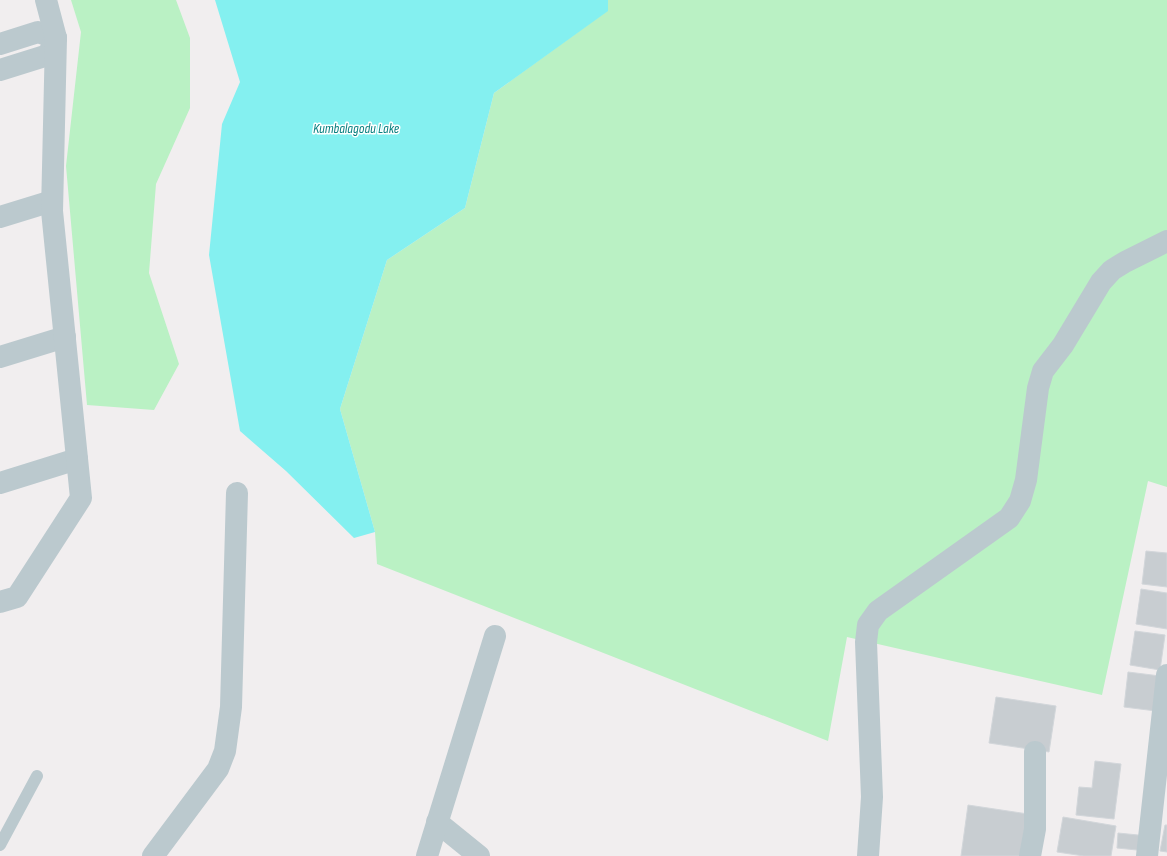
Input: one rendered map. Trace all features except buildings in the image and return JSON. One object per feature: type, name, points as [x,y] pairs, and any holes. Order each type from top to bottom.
[{"type":"street","points":[[0,602],[17,597],[80,498],[52,201],[56,38],[46,0]]},
{"type":"street","points":[[0,44],[38,32],[56,38]]},
{"type":"street","points":[[0,70],[48,54],[56,38]]},
{"type":"street","points":[[0,217],[52,201]]},
{"type":"street","points":[[868,856],[872,798],[866,642],[868,625],[878,611],[1009,518],[1020,501],[1026,480],[1038,388],[1043,371],[1063,345],[1101,282],[1112,270],[1167,241]]},
{"type":"street","points":[[0,357],[64,337]]},
{"type":"street","points":[[0,483],[77,459]]},
{"type":"street","points":[[153,856],[218,769],[225,751],[231,707],[237,493]]},
{"type":"street","points":[[427,856],[495,636]]},
{"type":"street","points":[[1147,856],[1167,675]]},
{"type":"street","points":[[1030,856],[1035,829],[1035,752]]},
{"type":"street","points":[[437,822],[479,856]]},
{"type":"lane","points":[[0,845],[37,776]]},
{"type":"green space","points":[[71,0],[176,0],[190,38],[190,108],[156,184],[149,273],[179,364],[154,410],[87,405],[66,166],[81,32]]},
{"type":"green space","points":[[608,0],[1167,0],[1167,487],[1148,481],[1102,695],[847,637],[828,741],[377,564],[375,532],[340,409],[387,260],[465,208],[494,93],[607,11]]},
{"type":"water","name":"Kumbalagodu Lake","points":[[215,0],[608,0],[608,11],[494,93],[465,208],[387,260],[340,409],[375,532],[354,538],[286,471],[240,431],[209,255],[222,124],[240,82]]}]
